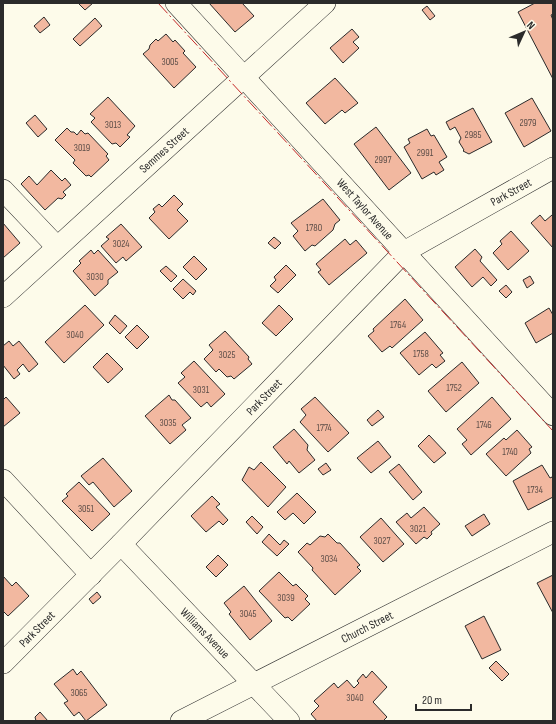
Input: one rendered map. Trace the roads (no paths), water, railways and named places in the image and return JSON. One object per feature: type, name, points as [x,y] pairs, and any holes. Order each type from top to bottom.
[{"type":"street","name":"West Taylor Avenue","points":[[176,3],[553,415]]},
{"type":"street","name":"Semmes Street","points":[[3,297],[325,3]]},
{"type":"street","name":"Park Street","points":[[3,663],[91,575],[404,252],[553,168]]},
{"type":"street","points":[[3,190],[57,247]]},
{"type":"street","points":[[3,480],[91,575]]},
{"type":"street","name":"Church Street","points":[[181,721],[553,532]]},
{"type":"street","name":"Williams Avenue","points":[[121,544],[289,721]]}]
